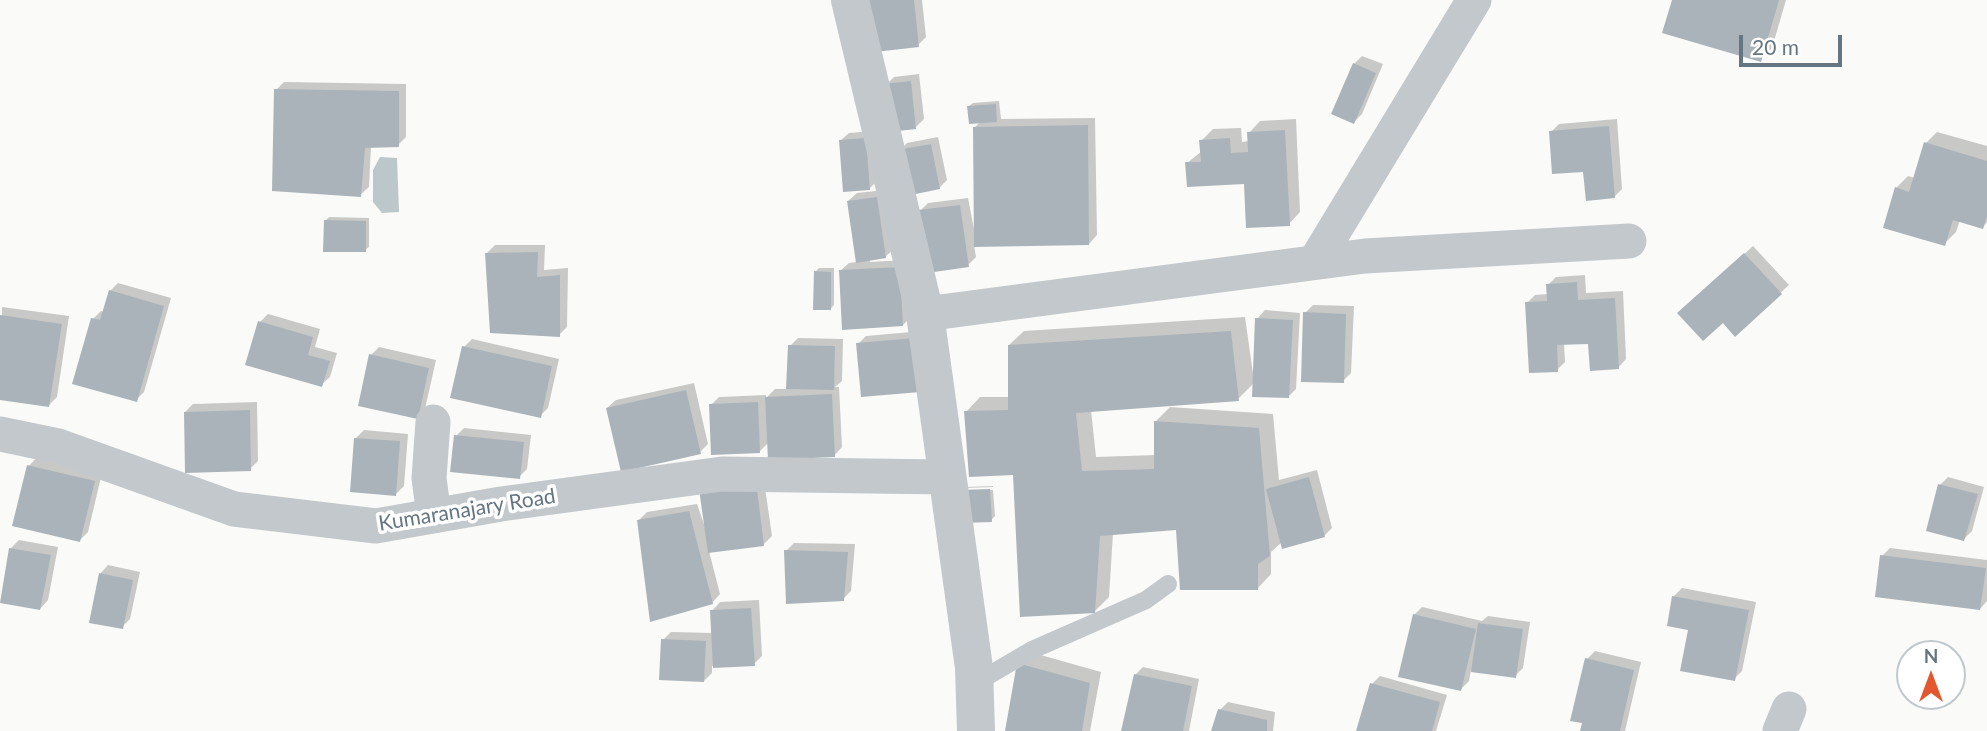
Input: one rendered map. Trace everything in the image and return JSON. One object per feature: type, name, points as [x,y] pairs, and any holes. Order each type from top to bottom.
[{"type":"street","points":[[850,0],[925,314],[974,684],[976,731]]},
{"type":"street","points":[[1314,262],[1474,0]]},
{"type":"street","points":[[925,314],[1365,256],[1629,241]]},
{"type":"street","points":[[433,422],[429,478],[434,516]]},
{"type":"street","name":"Kumaranajary Road","points":[[0,434],[58,446],[233,509],[376,526],[722,474],[946,477]]},
{"type":"lane","points":[[974,684],[1032,650],[1146,600],[1168,584]]},
{"type":"shaded area","points":[[380,157],[397,158],[399,212],[382,213],[373,202],[373,170]]},
{"type":"building","points":[[869,0],[914,0],[919,47],[875,52]]},
{"type":"building","points":[[1672,0],[1779,0],[1761,62],[1662,33]]},
{"type":"building","points":[[1353,63],[1376,73],[1354,124],[1331,114]]},
{"type":"building","points":[[911,81],[916,129],[889,132],[884,84]]},
{"type":"building","points":[[274,89],[399,91],[399,147],[365,148],[361,197],[272,191]]},
{"type":"building","points":[[996,104],[997,122],[969,124],[967,106]]},
{"type":"building","points":[[1088,125],[1089,245],[974,247],[973,127]]},
{"type":"building","points":[[1609,126],[1615,198],[1586,201],[1583,172],[1552,174],[1549,131]]},
{"type":"building","points":[[1285,130],[1290,226],[1246,228],[1244,184],[1187,187],[1185,162],[1201,162],[1199,140],[1230,138],[1231,153],[1248,152],[1247,132]]},
{"type":"building","points":[[866,138],[870,190],[843,192],[839,140]]},
{"type":"building","points":[[1924,142],[1987,161],[1987,216],[1983,229],[1953,220],[1945,246],[1883,228],[1895,187],[1909,192]]},
{"type":"building","points":[[931,144],[940,189],[906,196],[897,150]]},
{"type":"building","points":[[877,197],[886,258],[856,263],[847,201]]},
{"type":"building","points":[[960,205],[969,267],[927,273],[918,210]]},
{"type":"building","points":[[324,220],[366,221],[366,252],[323,252]]},
{"type":"building","points":[[538,252],[537,277],[560,275],[560,337],[490,333],[485,253]]},
{"type":"building","points":[[1744,253],[1782,294],[1735,337],[1723,323],[1703,341],[1677,313]]},
{"type":"building","points":[[900,267],[903,326],[842,330],[839,270]]},
{"type":"building","points":[[814,271],[831,272],[831,310],[813,310]]},
{"type":"building","points":[[1577,282],[1578,300],[1615,298],[1619,369],[1590,371],[1588,344],[1557,345],[1558,372],[1529,373],[1525,302],[1547,301],[1546,284]]},
{"type":"building","points":[[109,290],[164,306],[137,402],[72,384],[91,318],[100,320]]},
{"type":"building","points":[[1303,312],[1346,314],[1344,383],[1301,382]]},
{"type":"building","points":[[0,315],[62,324],[49,407],[0,400]]},
{"type":"building","points":[[1255,318],[1293,320],[1289,398],[1252,397]]},
{"type":"building","points":[[258,321],[313,337],[308,355],[330,361],[322,387],[245,365]]},
{"type":"building","points":[[1231,331],[1239,401],[1076,413],[1082,471],[1154,469],[1154,421],[1259,428],[1270,556],[1258,564],[1258,590],[1180,590],[1176,530],[1100,536],[1095,613],[1020,617],[1013,475],[969,477],[964,411],[1008,410],[1008,345]]},
{"type":"building","points":[[915,338],[920,392],[861,397],[856,343]]},
{"type":"building","points":[[788,345],[835,346],[834,390],[786,389]]},
{"type":"building","points":[[462,346],[552,366],[541,418],[450,398]]},
{"type":"building","points":[[369,354],[429,368],[418,419],[358,406]]},
{"type":"building","points":[[686,390],[701,454],[621,472],[606,408]]},
{"type":"building","points":[[832,394],[835,457],[768,460],[765,397]]},
{"type":"building","points":[[758,402],[760,453],[711,455],[709,404]]},
{"type":"building","points":[[250,410],[251,471],[185,473],[184,412]]},
{"type":"building","points":[[454,435],[524,442],[520,479],[450,472]]},
{"type":"building","points":[[354,438],[400,441],[396,496],[350,492]]},
{"type":"building","points":[[27,465],[95,481],[80,542],[12,526]]},
{"type":"building","points":[[1309,477],[1325,537],[1282,549],[1266,489]]},
{"type":"building","points":[[756,481],[764,546],[708,553],[699,489]]},
{"type":"building","points":[[1938,484],[1978,494],[1964,541],[1926,531]]},
{"type":"building","points":[[990,489],[992,522],[961,523],[959,490]]},
{"type":"building","points":[[689,511],[713,604],[650,622],[637,520]]},
{"type":"building","points":[[9,548],[51,555],[40,610],[0,603]]},
{"type":"building","points":[[784,550],[848,552],[844,601],[786,604]]},
{"type":"building","points":[[1880,555],[1986,568],[1980,610],[1875,597]]},
{"type":"building","points":[[99,573],[133,580],[123,629],[89,623]]},
{"type":"building","points":[[1672,596],[1749,610],[1735,681],[1680,671],[1688,630],[1667,626]]},
{"type":"building","points":[[751,608],[755,666],[713,668],[710,610]]},
{"type":"building","points":[[1413,614],[1476,629],[1461,691],[1398,677]]},
{"type":"building","points":[[1478,623],[1523,629],[1516,678],[1471,672]]},
{"type":"building","points":[[661,639],[706,641],[704,682],[659,680]]},
{"type":"building","points":[[1585,658],[1634,670],[1620,731],[1580,731],[1582,723],[1570,721]]},
{"type":"building","points":[[1017,663],[1090,683],[1082,731],[1005,731]]},
{"type":"building","points":[[1134,674],[1192,686],[1183,731],[1121,731]]},
{"type":"building","points":[[1370,683],[1440,702],[1432,731],[1356,731]]},
{"type":"building","points":[[1218,709],[1267,720],[1267,731],[1211,731]]}]
